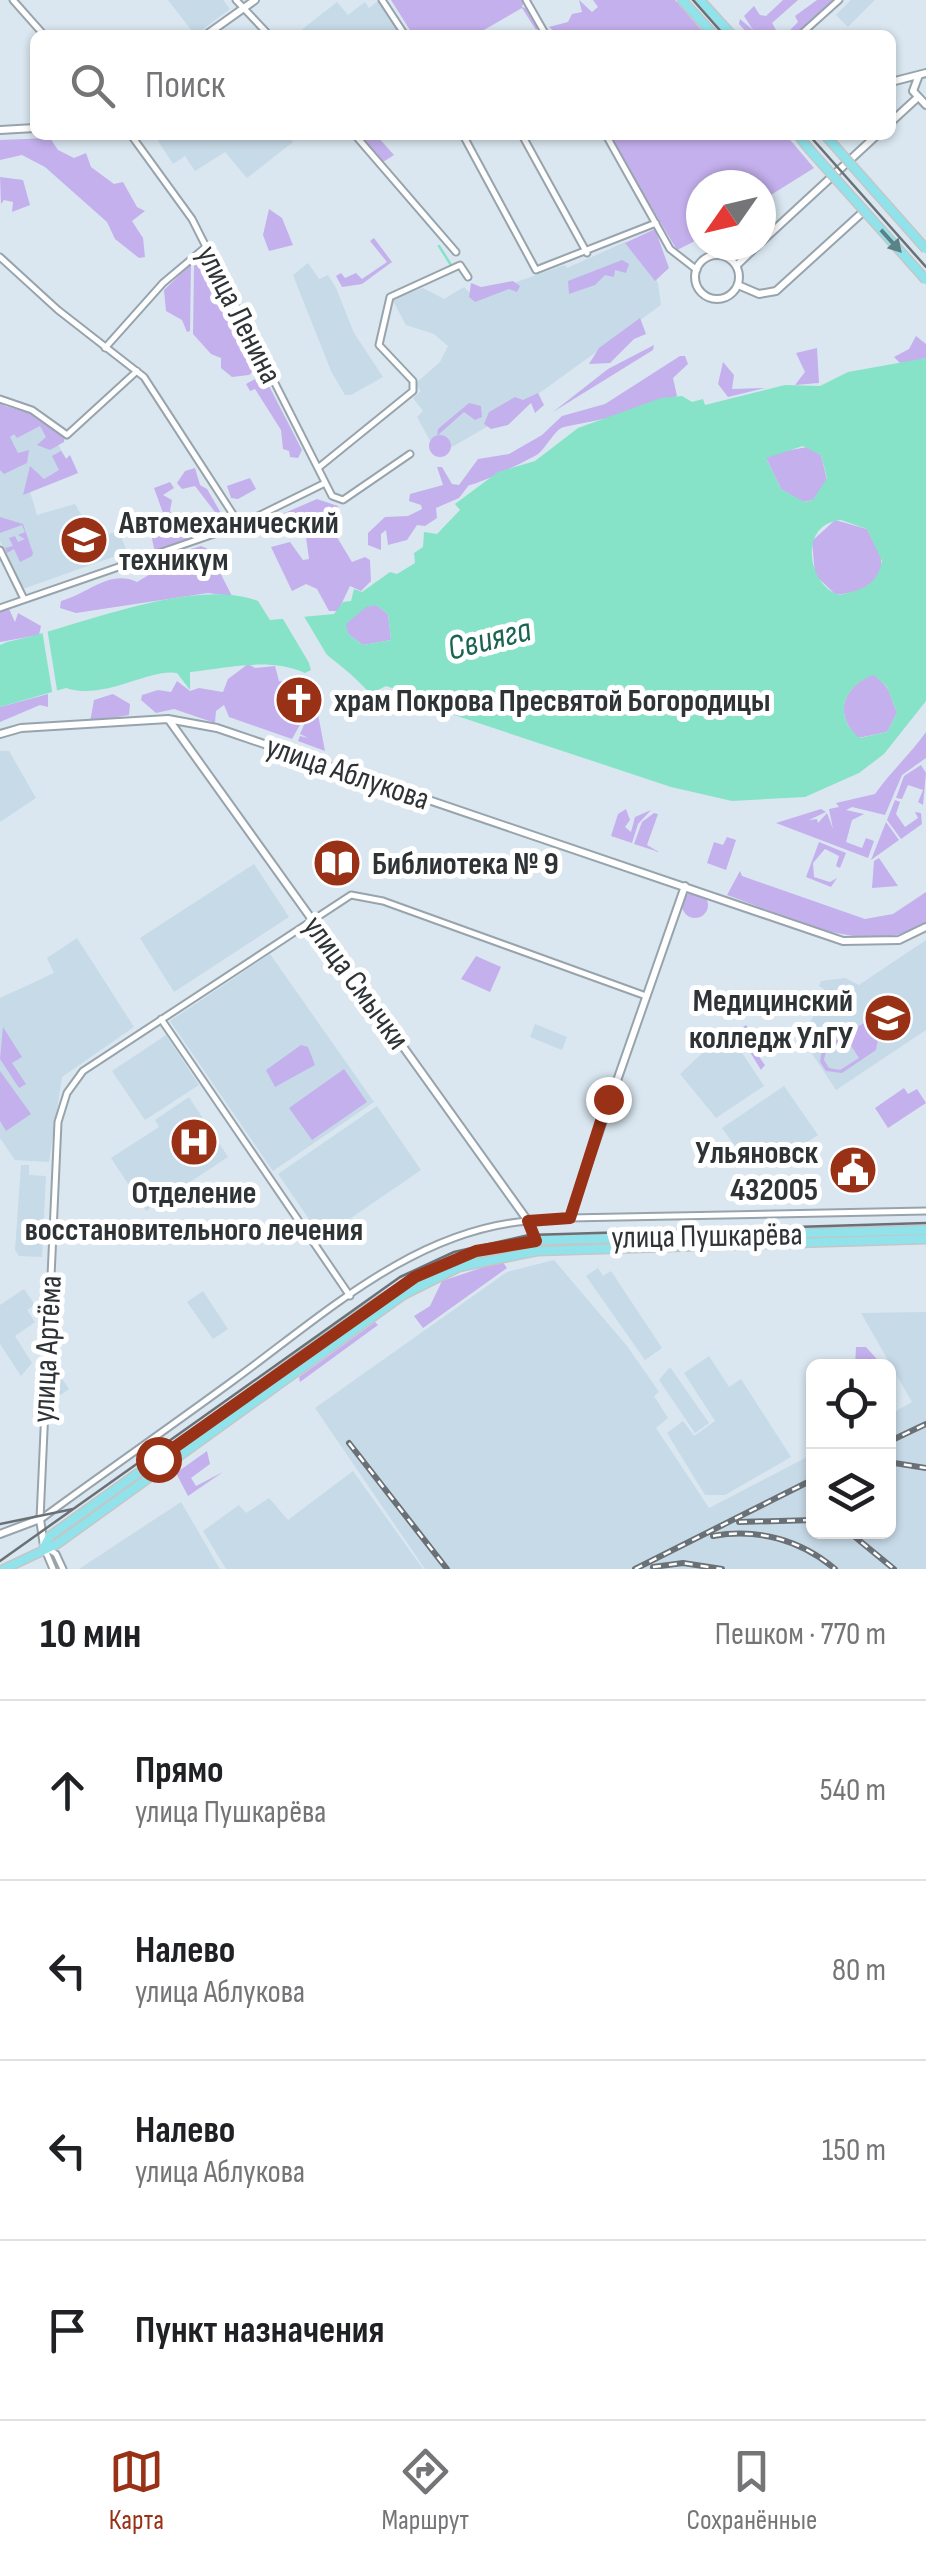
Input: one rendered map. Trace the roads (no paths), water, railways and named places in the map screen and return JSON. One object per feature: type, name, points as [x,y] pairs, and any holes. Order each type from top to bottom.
[{"type":"main road","points":[[682,0],[709,30]]},
{"type":"main road","points":[[700,0],[727,30]]},
{"type":"main road","points":[[802,140],[926,280]]},
{"type":"main road","points":[[830,140],[926,250]]},
{"type":"main road","name":"улица Пушкарёва","points":[[536,1246],[926,1230]]},
{"type":"main road","name":"улица Пушкарёва","points":[[4,1569],[44,1547],[50,1536],[390,1298],[459,1257],[503,1244],[926,1239]]},
{"type":"street","points":[[13,0],[40,30]]},
{"type":"street","points":[[236,0],[264,30]]},
{"type":"street","points":[[213,30],[255,0]]},
{"type":"street","points":[[382,0],[403,30]]},
{"type":"street","points":[[526,0],[543,30]]},
{"type":"street","points":[[806,30],[840,0]]},
{"type":"street","points":[[896,81],[922,74]]},
{"type":"street","points":[[922,74],[912,87],[916,99],[926,105]]},
{"type":"street","points":[[896,117],[916,99]]},
{"type":"street","points":[[0,130],[30,128]]},
{"type":"street","name":"улица Ленина","points":[[135,140],[176,193],[206,246],[336,500],[352,494],[410,454]]},
{"type":"street","points":[[360,140],[443,232],[456,252]]},
{"type":"street","points":[[466,140],[536,270],[656,223]]},
{"type":"street","points":[[525,140],[586,253]]},
{"type":"street","points":[[609,140],[679,260],[697,270]]},
{"type":"street","points":[[776,228],[872,140]]},
{"type":"street","points":[[738,285],[760,294],[776,291],[864,211]]},
{"type":"street","points":[[106,348],[162,283],[206,246]]},
{"type":"street","points":[[697,270],[715,256],[736,266]]},
{"type":"street","points":[[0,257],[137,371],[240,525]]},
{"type":"street","points":[[736,266],[742,260]]},
{"type":"street","points":[[318,468],[413,391],[413,381],[379,345],[390,297],[460,265],[468,278]]},
{"type":"street","points":[[697,270],[698,286],[710,298],[727,297],[738,285],[736,266]]},
{"type":"street","points":[[0,399],[32,410],[67,435],[137,371]]},
{"type":"street","points":[[0,608],[240,525],[325,483]]},
{"type":"street","points":[[0,550],[24,599]]},
{"type":"street","name":"улица Аблукова","points":[[0,734],[168,719],[226,730],[843,940],[895,941],[926,927]]},
{"type":"street","name":"улица Смычки","points":[[168,719],[528,1221],[536,1246]]},
{"type":"street","points":[[570,1218],[686,886]]},
{"type":"street","name":"улица Артёма","points":[[44,1547],[40,1520],[61,1108],[72,1082],[84,1071],[345,897],[368,896],[646,996]]},
{"type":"street","points":[[161,1019],[350,1296]]},
{"type":"street","points":[[0,1534],[40,1520],[350,1296],[408,1258],[451,1239],[497,1224],[570,1218],[926,1212]]},
{"type":"street","points":[[44,1547],[53,1569]]},
{"type":"street","points":[[44,1547],[56,1554],[63,1569]]},
{"type":"water","name":"Свияга","points":[[926,358],[926,701],[884,754],[859,773],[805,797],[732,801],[671,787],[424,705],[405,711],[395,704],[395,689],[386,686],[370,694],[313,643],[308,660],[311,670],[305,673],[263,665],[190,672],[190,690],[177,673],[166,673],[110,688],[66,688],[0,707],[0,645],[7,642],[134,607],[200,595],[231,595],[258,601],[270,620],[334,614],[343,602],[351,601],[354,589],[362,592],[390,572],[397,574],[415,563],[414,553],[423,547],[424,532],[437,534],[460,510],[455,504],[498,472],[535,461],[578,428],[661,398],[682,396],[692,402],[703,399],[705,405],[785,385],[820,386],[848,372]],"holes":[[[803,446],[821,455],[827,478],[813,500],[804,502],[781,489],[766,458]],[[841,520],[867,529],[882,561],[867,586],[839,595],[819,579],[814,567],[813,542],[818,531]],[[376,605],[388,614],[391,640],[363,645],[348,634],[346,624],[366,607]],[[874,675],[887,687],[897,713],[887,732],[860,738],[851,730],[844,711],[849,694]]]},
{"type":"waterway","points":[[439,246],[451,265]]},
{"type":"tram line","points":[[693,0],[720,30]]},
{"type":"tram line","points":[[813,140],[926,267]]},
{"type":"tram line","points":[[0,1561],[400,1277],[454,1252],[529,1235],[926,1223]]},
{"type":"tram line","points":[[0,1524],[73,1509]]},
{"type":"railway","points":[[896,1438],[926,1424]]},
{"type":"railway","points":[[349,1443],[447,1569]]},
{"type":"railway","points":[[896,1463],[926,1468]]},
{"type":"railway","points":[[635,1569],[806,1483]]},
{"type":"railway","points":[[739,1522],[806,1520]]},
{"type":"railway","points":[[713,1536],[746,1534],[778,1539],[808,1550],[835,1569]]},
{"type":"railway","points":[[858,1539],[894,1569]]},
{"type":"railway","points":[[653,1567],[683,1563],[722,1569]]},
{"type":"place","name":"Автомеханический техникум","points":[[84,540]]},
{"type":"place","name":"храм Покрова Пресвятой Богородицы","points":[[299,700]]},
{"type":"place","name":"Библиотека № 9","points":[[337,863]]},
{"type":"place","name":"Медицинский колледж УлГУ","points":[[888,1018]]},
{"type":"place","name":"Отделение восстановительного лечения","points":[[194,1142]]},
{"type":"place","name":"Ульяновск 432005","points":[[853,1170]]}]
